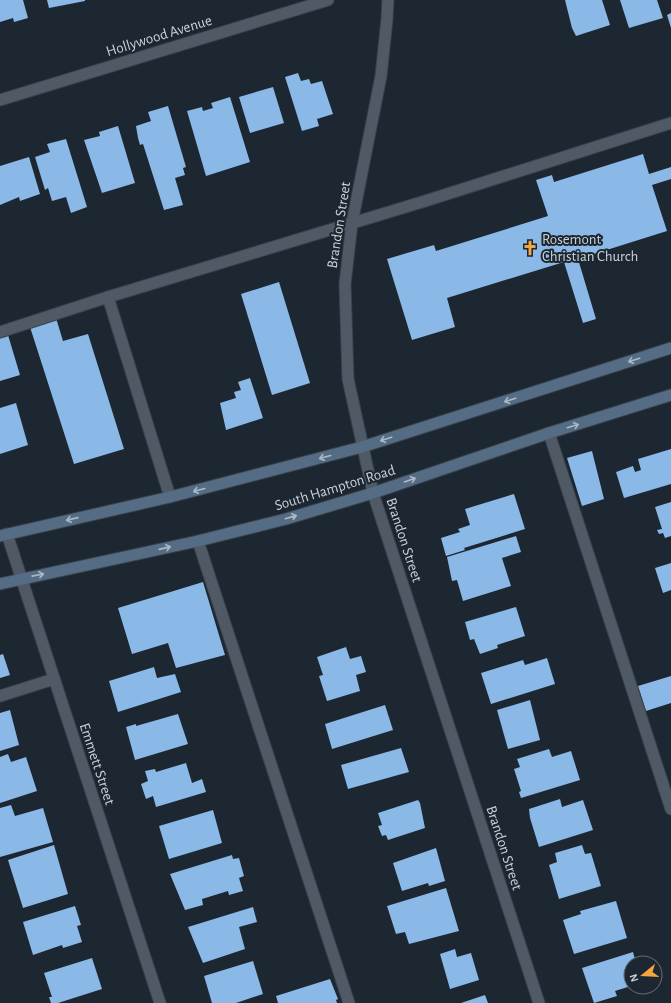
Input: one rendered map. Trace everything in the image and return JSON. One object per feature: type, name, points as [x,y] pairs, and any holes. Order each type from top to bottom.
[{"type":"main road","name":"South Hampton Road","points":[[4,535],[170,497],[362,447],[671,348]]},
{"type":"main road","name":"South Hampton Road","points":[[0,584],[22,578],[111,561],[286,519],[373,493],[549,433],[671,395]]},
{"type":"street","name":"Hollywood Avenue","points":[[0,100],[328,0]]},
{"type":"street","name":"Brandon Street","points":[[388,0],[381,76],[352,223],[345,284],[348,379],[373,493],[539,1003]]},
{"type":"street","points":[[0,332],[108,297],[352,223],[671,123]]},
{"type":"street","points":[[108,297],[170,497]]},
{"type":"street","points":[[549,433],[671,809]]},
{"type":"street","name":"Emmett Street","points":[[4,535],[22,578],[160,1003]]},
{"type":"street","points":[[198,541],[349,1003]]},
{"type":"street","points":[[0,696],[54,679]]},
{"type":"building","points":[[0,0],[23,0],[28,18],[14,22],[13,18],[0,22]]},
{"type":"building","points":[[47,0],[85,0],[85,1],[49,8]]},
{"type":"building","points":[[565,0],[602,0],[610,25],[576,36],[572,28]]},
{"type":"building","points":[[620,0],[657,0],[663,18],[629,28]]},
{"type":"building","points":[[671,13],[671,28],[667,15]]},
{"type":"building","points":[[298,73],[301,81],[309,79],[311,84],[322,81],[333,114],[317,119],[319,126],[302,131],[285,77]]},
{"type":"building","points":[[273,87],[284,123],[250,133],[239,97]]},
{"type":"building","points":[[230,97],[250,162],[206,176],[187,111],[202,107],[203,111],[213,108],[211,103]]},
{"type":"building","points":[[168,106],[186,167],[183,168],[185,175],[175,178],[183,205],[164,210],[143,144],[140,145],[136,126],[151,121],[148,112]]},
{"type":"building","points":[[118,126],[135,183],[102,193],[84,140],[100,136],[99,132]]},
{"type":"building","points":[[66,139],[87,207],[71,213],[66,197],[52,201],[48,188],[45,190],[35,157],[50,152],[47,144]]},
{"type":"building","name":"Rosemont Christian Church","points":[[643,154],[649,174],[671,167],[671,179],[652,185],[667,231],[578,259],[596,319],[583,323],[564,262],[447,298],[455,327],[412,340],[387,259],[434,245],[436,251],[548,216],[536,180],[552,175],[554,182]]},
{"type":"building","points":[[29,157],[40,194],[20,201],[19,197],[0,205],[0,166]]},
{"type":"building","points":[[279,282],[310,383],[272,395],[241,294]]},
{"type":"building","points":[[56,318],[63,341],[88,334],[124,449],[74,464],[30,327]]},
{"type":"building","points":[[8,335],[20,375],[0,381],[0,337]]},
{"type":"building","points":[[250,378],[263,418],[226,430],[220,403],[236,398],[234,392],[241,390],[238,382]]},
{"type":"building","points":[[16,403],[28,445],[0,454],[0,408]]},
{"type":"building","points":[[671,449],[671,484],[624,498],[616,472],[633,466],[635,472],[641,470],[638,459]]},
{"type":"building","points":[[592,451],[604,499],[582,506],[567,458]]},
{"type":"building","points":[[514,494],[525,529],[464,548],[465,550],[446,556],[441,538],[460,532],[458,529],[470,525],[465,509]]},
{"type":"building","points":[[671,502],[671,536],[665,538],[663,533],[659,534],[657,530],[662,529],[655,507]]},
{"type":"building","points":[[516,536],[521,552],[502,558],[511,586],[463,601],[457,580],[452,581],[447,557]]},
{"type":"building","points":[[671,563],[671,590],[663,593],[655,568]]},
{"type":"building","points":[[203,582],[225,655],[176,668],[168,643],[132,654],[118,608]]},
{"type":"building","points":[[516,607],[525,636],[497,645],[498,648],[480,654],[474,639],[470,640],[465,622]]},
{"type":"building","points":[[346,647],[350,659],[361,656],[366,672],[356,675],[360,691],[327,701],[319,676],[323,675],[317,657]]},
{"type":"building","points":[[3,654],[10,675],[0,678],[0,655]]},
{"type":"building","points":[[547,658],[555,684],[491,704],[481,673],[523,660],[525,665]]},
{"type":"building","points":[[154,667],[157,678],[175,674],[181,692],[118,712],[109,681]]},
{"type":"building","points":[[671,676],[671,703],[646,711],[638,686]]},
{"type":"building","points":[[530,700],[540,740],[508,749],[497,710]]},
{"type":"building","points":[[385,705],[393,730],[332,749],[325,724]]},
{"type":"building","points":[[10,710],[19,745],[0,751],[0,713]]},
{"type":"building","points":[[178,714],[188,744],[135,760],[126,727],[136,724],[136,726]]},
{"type":"building","points":[[401,748],[409,772],[348,789],[341,765]]},
{"type":"building","points":[[549,749],[552,757],[571,751],[580,780],[521,798],[519,792],[521,791],[514,769],[520,767],[517,759]]},
{"type":"building","points":[[8,754],[11,762],[26,757],[37,791],[0,803],[0,757]]},
{"type":"building","points":[[186,763],[192,783],[202,779],[206,792],[156,807],[153,796],[146,799],[141,784],[148,781],[145,771],[155,769],[156,772]]},
{"type":"building","points":[[560,799],[562,807],[583,800],[593,830],[539,847],[530,818],[529,809]]},
{"type":"building","points":[[418,800],[420,803],[425,828],[388,840],[386,835],[382,836],[378,826],[382,825],[378,813]]},
{"type":"building","points":[[11,805],[15,816],[43,808],[53,842],[0,857],[0,808]]},
{"type":"building","points":[[213,810],[222,843],[169,859],[159,826]]},
{"type":"building","points":[[54,845],[68,894],[23,908],[8,860]]},
{"type":"building","points":[[582,845],[585,854],[591,853],[601,886],[559,899],[549,865],[557,862],[555,853]]},
{"type":"building","points":[[436,848],[445,881],[429,886],[428,883],[402,891],[393,863]]},
{"type":"building","points":[[232,855],[233,859],[239,858],[244,876],[239,878],[243,891],[229,895],[228,891],[202,899],[203,905],[185,910],[170,874]]},
{"type":"building","points":[[446,888],[459,931],[409,944],[405,932],[396,934],[387,906]]},
{"type":"building","points":[[616,901],[627,938],[574,954],[563,920],[581,914],[580,911]]},
{"type":"building","points":[[75,906],[81,925],[77,926],[82,942],[63,948],[62,945],[33,955],[23,922]]},
{"type":"building","points":[[253,907],[257,922],[239,927],[245,949],[203,963],[188,927]]},
{"type":"building","points":[[455,949],[457,957],[471,953],[479,980],[450,989],[440,954]]},
{"type":"building","points":[[633,952],[634,955],[623,955]]},
{"type":"building","points":[[623,955],[623,988],[615,991],[617,996],[594,1003],[582,968]]},
{"type":"building","points":[[92,958],[102,989],[58,1003],[51,1003],[49,997],[52,997],[44,973]]},
{"type":"building","points":[[253,961],[263,994],[236,1003],[212,1003],[204,976]]},
{"type":"building","points":[[330,979],[338,999],[336,1000],[337,1003],[278,1003],[276,996]]},
{"type":"building","points":[[485,995],[488,1003],[461,1003]]},
{"type":"place","name":"Rosemont Christian Church","points":[[530,248]]}]
